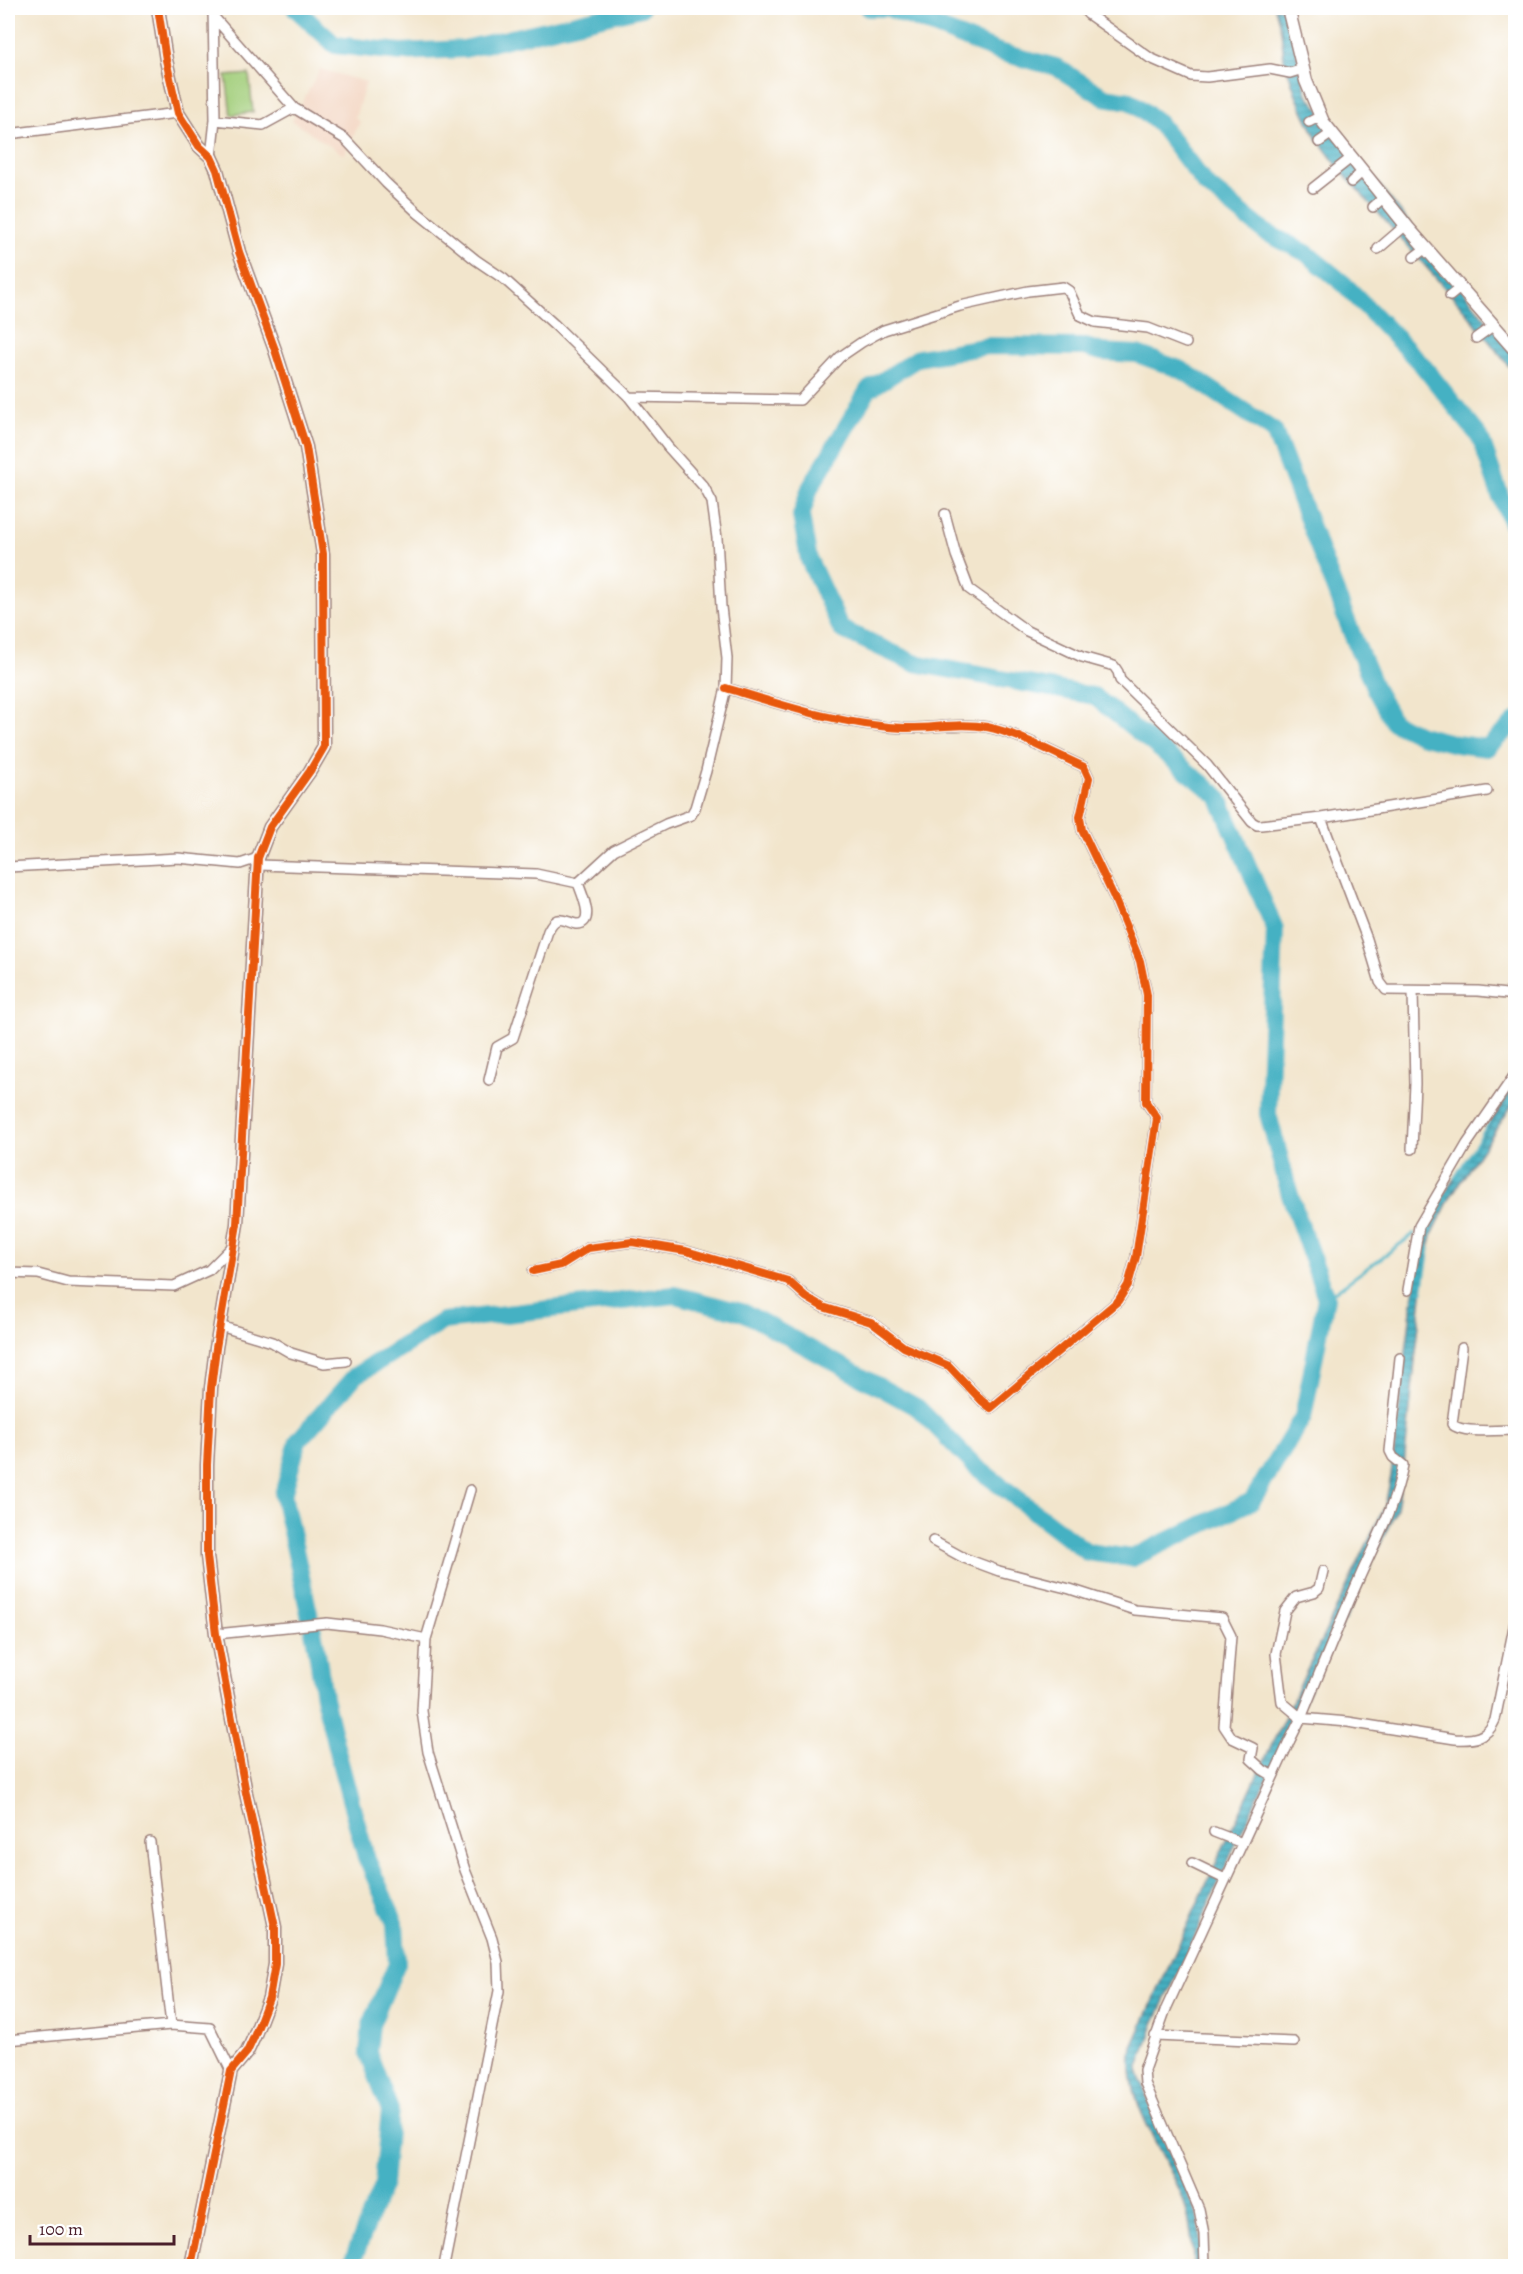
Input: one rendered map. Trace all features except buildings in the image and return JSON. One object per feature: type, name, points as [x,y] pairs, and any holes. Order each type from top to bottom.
[{"type":"street","points":[[158,8],[166,60],[178,113],[199,146],[211,157],[217,170],[239,252],[275,350],[306,447],[323,554],[324,747],[270,827],[258,862],[241,1170],[234,1245],[211,1388],[207,1465],[207,1556],[216,1634],[246,1793],[275,1927],[275,1964],[269,1998],[247,2052],[231,2071],[191,2266]]},
{"type":"street","points":[[1083,8],[1088,14],[1150,58],[1191,76],[1270,69],[1297,71]]},
{"type":"street","points":[[1288,8],[1297,71],[1316,119],[1424,249],[1515,351]]},
{"type":"street","points":[[211,157],[214,120],[213,12]]},
{"type":"street","points":[[213,12],[294,108],[345,139],[386,183],[476,260],[526,298],[629,397],[668,447],[704,487],[712,502],[727,658],[726,688],[706,771],[691,815],[666,824],[614,850],[578,883]]},
{"type":"street","points":[[214,120],[263,125],[294,108]]},
{"type":"street","points":[[8,134],[178,113]]},
{"type":"street","points":[[1319,142],[1330,135]]},
{"type":"street","points":[[1312,188],[1350,159]]},
{"type":"street","points":[[1351,182],[1361,173]]},
{"type":"street","points":[[1373,207],[1382,199]]},
{"type":"street","points":[[1378,249],[1405,226]]},
{"type":"street","points":[[1414,257],[1424,249]]},
{"type":"street","points":[[629,397],[800,400],[840,357],[884,330],[960,306],[1028,291],[1063,287],[1069,291],[1080,315],[1095,322],[1148,328],[1186,343]]},
{"type":"street","points":[[1450,296],[1460,288]]},
{"type":"street","points":[[1476,338],[1492,326]]},
{"type":"street","points":[[945,514],[956,555],[969,589],[1027,631],[1082,657],[1114,666],[1120,681],[1207,765],[1252,822],[1257,825],[1321,818],[1487,791]]},
{"type":"street","points":[[533,1270],[561,1264],[588,1248],[632,1242],[686,1251],[788,1281],[806,1297],[823,1307],[871,1322],[904,1347],[949,1366],[990,1408],[1118,1301],[1128,1285],[1143,1219],[1157,1118],[1146,1102],[1147,995],[1140,961],[1113,895],[1082,830],[1080,817],[1089,778],[1088,771],[1084,767],[1007,733],[987,727],[940,725],[905,728],[831,718],[726,688]]},
{"type":"street","points":[[1321,818],[1380,982],[1386,990],[1515,994]]},
{"type":"street","points":[[8,867],[178,858],[240,864],[258,862],[536,874],[578,883]]},
{"type":"street","points":[[489,1080],[497,1047],[513,1038],[548,931],[555,921],[560,919],[574,924],[585,920],[587,909],[578,883]]},
{"type":"street","points":[[1412,1149],[1415,1084],[1413,991]]},
{"type":"street","points":[[1408,1290],[1419,1226],[1467,1144],[1515,1073]]},
{"type":"street","points":[[8,1273],[38,1274],[68,1282],[174,1286],[209,1270],[234,1245]]},
{"type":"street","points":[[220,1326],[272,1342],[291,1353],[324,1363],[346,1361]]},
{"type":"street","points":[[1462,1348],[1452,1424],[1454,1427],[1465,1430],[1515,1430]]},
{"type":"street","points":[[1205,2266],[1204,2234],[1199,2209],[1145,2083],[1144,2070],[1164,2011],[1220,1877],[1394,1503],[1403,1465],[1390,1451],[1400,1358]]},
{"type":"street","points":[[444,2266],[499,1991],[500,1973],[492,1938],[468,1879],[428,1752],[422,1712],[426,1639],[470,1490]]},
{"type":"street","points":[[933,1541],[964,1558],[999,1571],[1070,1589],[1135,1610],[1222,1618],[1231,1636],[1224,1726],[1232,1738],[1253,1748],[1251,1759],[1268,1773]]},
{"type":"street","points":[[1323,1571],[1319,1588],[1314,1592],[1296,1597],[1285,1611],[1276,1654],[1282,1702],[1296,1714],[1455,1739],[1470,1739],[1485,1735],[1495,1720],[1515,1617]]},
{"type":"street","points":[[216,1634],[327,1623],[381,1629],[426,1639]]},
{"type":"street","points":[[1214,1832],[1236,1841]]},
{"type":"street","points":[[150,1842],[171,2025]]},
{"type":"street","points":[[1192,1863],[1220,1877]]},
{"type":"street","points":[[8,2040],[171,2025],[210,2028],[231,2071]]},
{"type":"street","points":[[1155,2036],[1294,2042]]},
{"type":"shaded area","points":[[320,69],[366,82],[355,118],[360,122],[344,155],[292,121]]},
{"type":"green space","points":[[249,74],[253,112],[231,115],[226,76]]},
{"type":"water","points":[[1275,8],[1285,8],[1307,94],[1515,356],[1515,374],[1466,312],[1342,172],[1316,137],[1297,98],[1284,59],[1281,30]]},
{"type":"water","points":[[1515,1087],[1515,1101],[1451,1196],[1433,1233],[1426,1258],[1404,1465],[1397,1508],[1237,1841],[1154,2024],[1138,2070],[1156,2124],[1199,2220],[1202,2266],[1193,2266],[1190,2227],[1182,2198],[1138,2103],[1133,2085],[1132,2047],[1227,1839],[1385,1506],[1391,1476],[1423,1227]]},
{"type":"waterway","points":[[295,8],[335,45],[401,52],[464,49],[641,8]]},
{"type":"waterway","points":[[868,8],[888,8],[999,52],[1056,67],[1104,97],[1130,101],[1159,123],[1206,185],[1265,232],[1306,253],[1344,284],[1423,366],[1480,437],[1516,533]]},
{"type":"waterway","points":[[354,2266],[352,2262],[383,2184],[390,2110],[368,2052],[371,2025],[397,1963],[395,1923],[366,1857],[338,1755],[283,1495],[298,1441],[355,1376],[443,1321],[675,1295],[745,1313],[918,1408],[975,1466],[1087,1552],[1132,1558],[1252,1501],[1303,1417],[1326,1298],[1290,1195],[1268,1114],[1275,929],[1218,796],[1094,696],[914,663],[841,629],[809,560],[801,516],[810,488],[868,390],[918,358],[988,346],[1085,347],[1102,352],[1137,354],[1182,370],[1274,431],[1352,634],[1375,689],[1393,722],[1420,735],[1456,744],[1487,748],[1516,721]]},
{"type":"waterway","points":[[1455,1178],[1515,1082]]},
{"type":"waterway","points":[[1326,1298],[1414,1234]]},
{"type":"waterway","points":[[1422,1292],[1429,1248]]},
{"type":"cycle path","points":[[158,8],[166,60],[178,113],[199,146],[211,157],[217,170],[239,252],[275,350],[306,447],[323,554],[324,747],[310,771],[270,827],[258,858],[237,1224],[211,1388],[207,1465],[207,1556],[216,1634],[246,1793],[275,1927],[275,1964],[269,1998],[254,2037],[247,2052],[231,2071],[191,2266]]},
{"type":"cycle path","points":[[533,1271],[561,1265],[588,1248],[632,1242],[686,1251],[788,1281],[806,1297],[823,1307],[871,1322],[904,1347],[949,1366],[991,1408],[1118,1301],[1128,1285],[1136,1257],[1157,1118],[1146,1102],[1147,995],[1140,961],[1113,895],[1082,830],[1080,817],[1089,778],[1084,767],[1023,739],[987,727],[966,725],[904,728],[859,723],[814,714],[726,688]]}]
